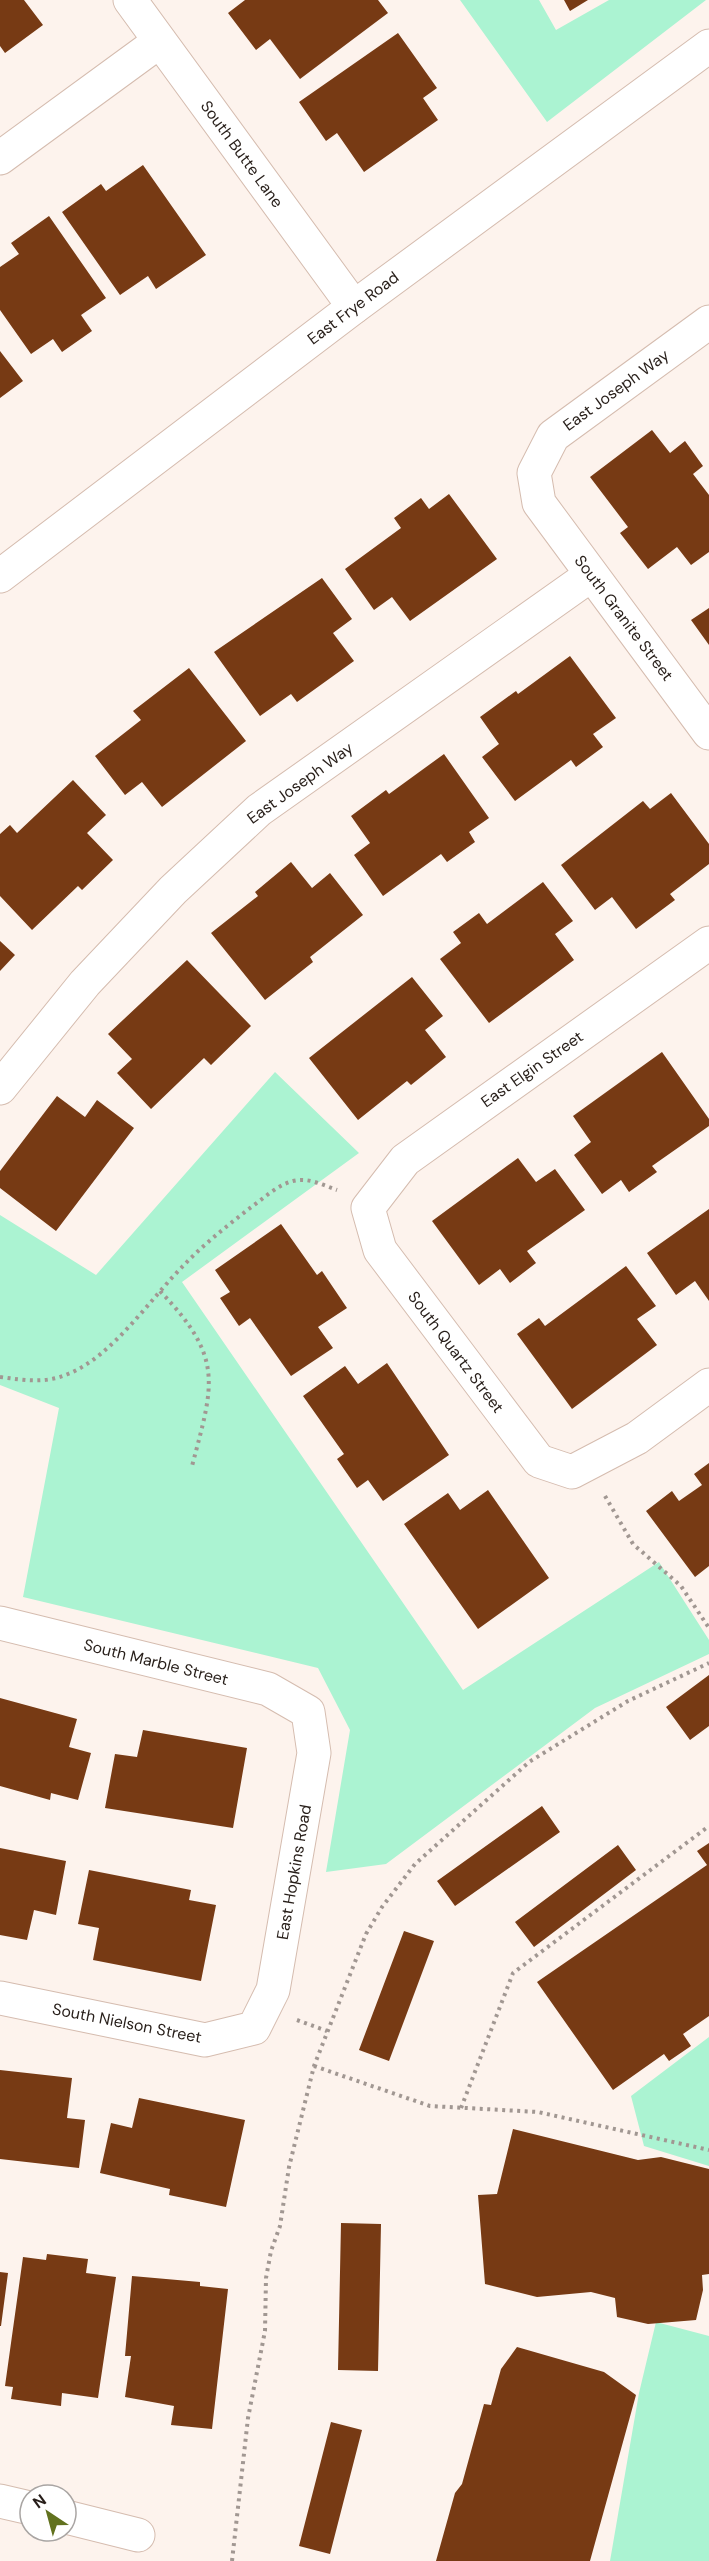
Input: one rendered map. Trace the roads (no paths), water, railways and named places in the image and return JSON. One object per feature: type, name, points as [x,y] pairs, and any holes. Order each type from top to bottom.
[{"type":"street","name":"South Butte Lane","points":[[130,0],[354,307]]},
{"type":"street","points":[[0,158],[160,41]]},
{"type":"street","name":"East Frye Road","points":[[0,576],[354,307],[709,46]]},
{"type":"street","name":"East Joseph Way","points":[[539,503],[534,473],[553,436],[709,322]]},
{"type":"street","name":"South Granite Street","points":[[539,503],[709,733]]},
{"type":"street","name":"East Joseph Way","points":[[0,1088],[85,983],[173,890],[259,810],[591,575]]},
{"type":"street","name":"East Elgin Street","points":[[355,1200],[405,1160],[709,943]]},
{"type":"street","name":"South Quartz Street","points":[[355,1200],[380,1250],[539,1461],[572,1472],[637,1438],[709,1385]]},
{"type":"street","name":"South Marble Street","points":[[0,1623],[268,1689],[308,1712]]},
{"type":"street","name":"East Hopkins Road","points":[[254,2028],[273,1990],[314,1753],[308,1712]]},
{"type":"street","name":"South Nielson Street","points":[[0,1998],[205,2040],[254,2028]]},
{"type":"street","points":[[0,2501],[18,2505]]},
{"type":"street","points":[[78,2520],[138,2535]]}]
